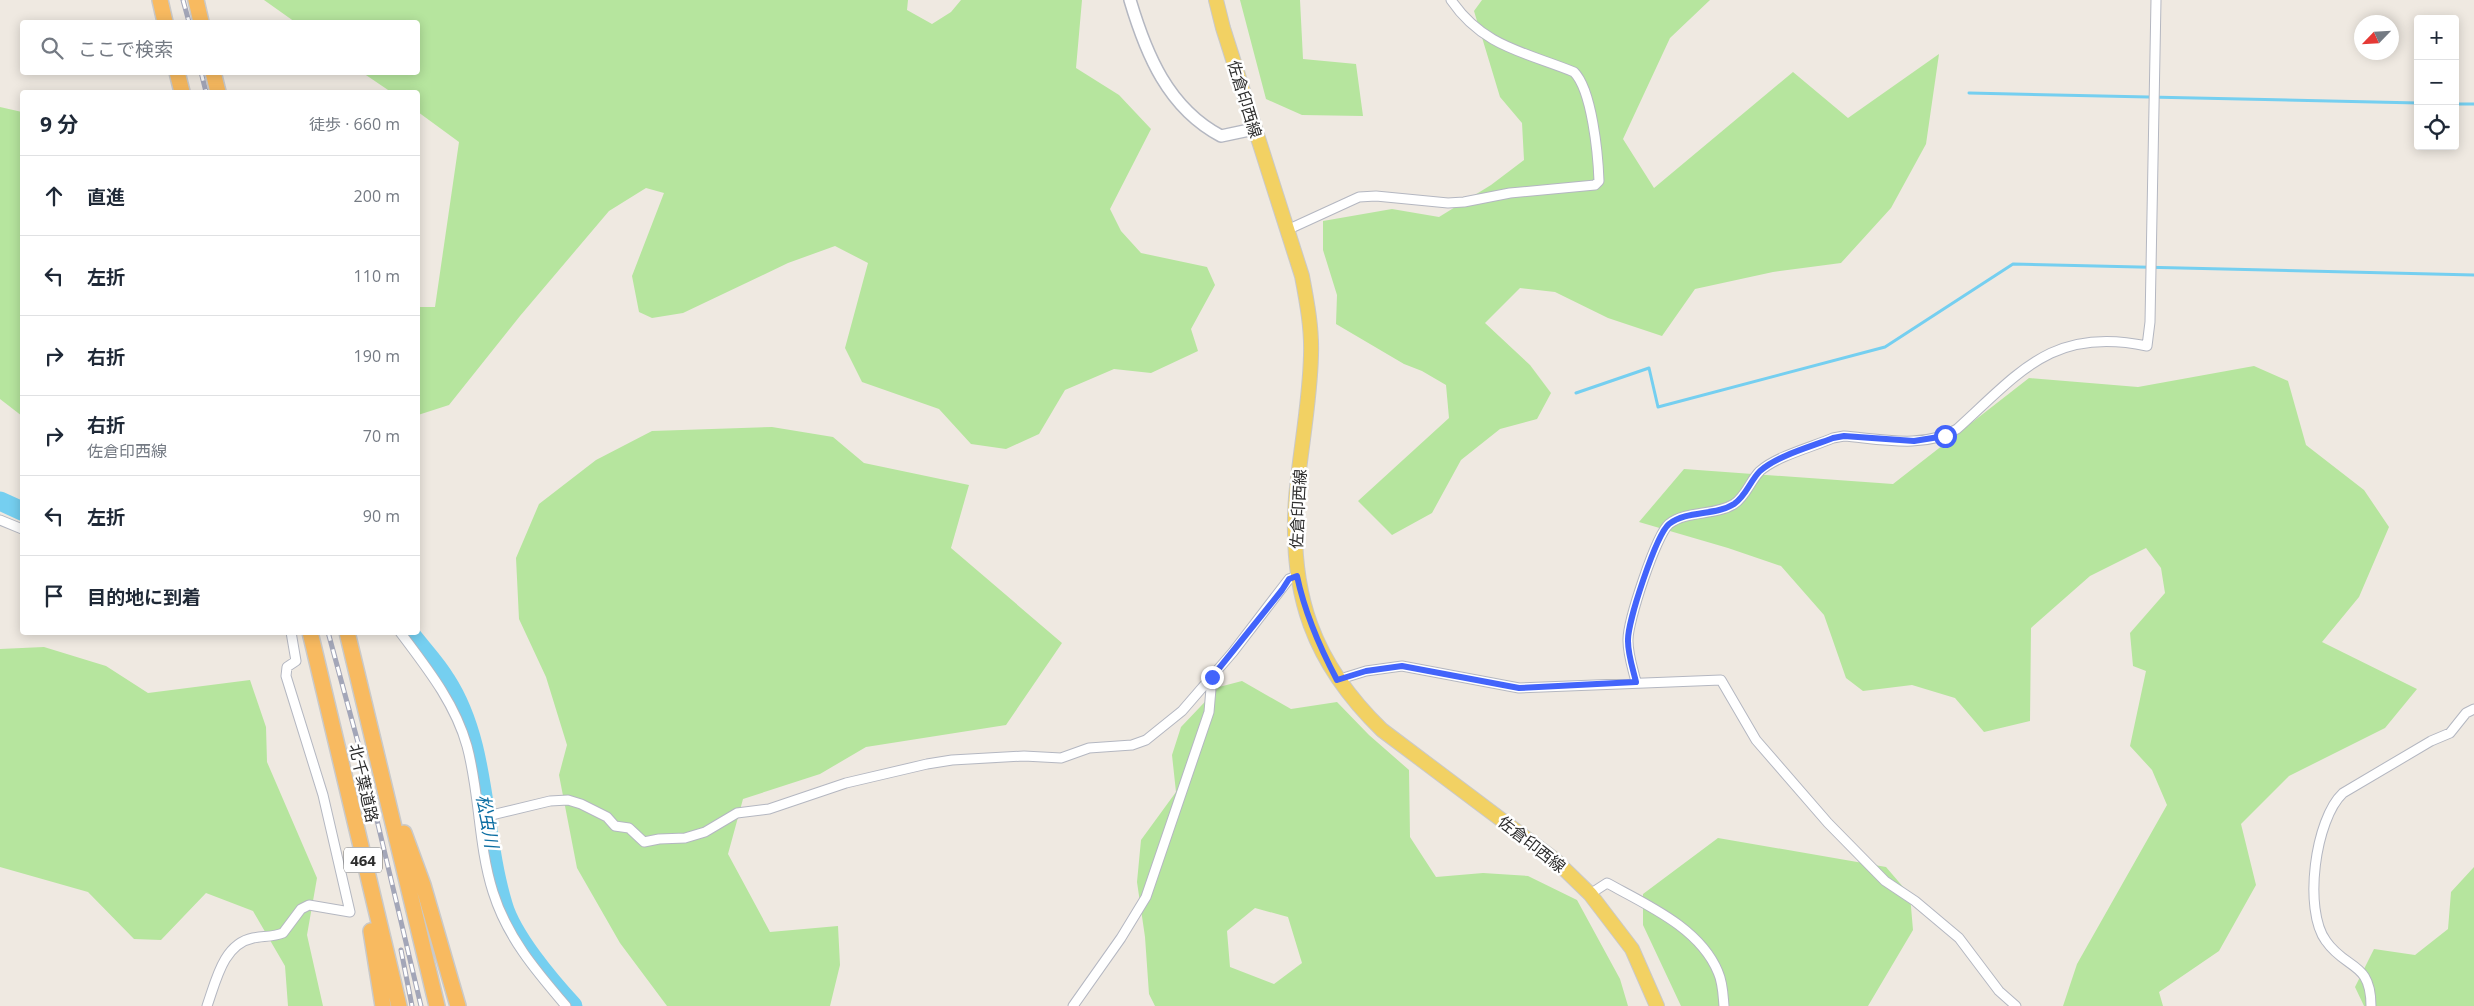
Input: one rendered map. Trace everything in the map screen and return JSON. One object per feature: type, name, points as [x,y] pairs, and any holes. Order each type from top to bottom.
[{"type":"highway","points":[[160,0],[165,20]]},
{"type":"highway","points":[[196,0],[201,20]]},
{"type":"highway","points":[[178,75],[182,90]]},
{"type":"highway","points":[[214,75],[218,90]]},
{"type":"highway","name":"北千葉道路","points":[[311,635],[398,1006]]},
{"type":"highway","name":"北千葉道路","points":[[348,635],[436,1006]]},
{"type":"highway","name":"北千葉道路","points":[[330,714],[333,754],[364,889],[383,1006]]},
{"type":"highway","name":"北千葉道路","points":[[379,760],[423,885],[458,1006]]},
{"type":"main road","name":"佐倉印西線","points":[[1216,0],[1222,28],[1302,276],[1308,311],[1311,355],[1296,498],[1294,545],[1297,576],[1303,605],[1316,642],[1337,680],[1356,705],[1382,730],[1555,860],[1590,894],[1632,949],[1657,1006]]},
{"type":"street","points":[[1130,0],[1141,37],[1154,68],[1165,86],[1178,100],[1212,131],[1221,136],[1254,129]]},
{"type":"street","points":[[1287,230],[1359,197],[1376,196],[1448,203],[1464,202],[1518,192],[1595,185],[1599,181],[1586,92],[1581,80],[1574,72],[1510,50],[1494,42],[1466,21],[1450,0]]},
{"type":"street","points":[[1636,682],[1627,640],[1644,579],[1654,551],[1668,525],[1677,520],[1728,508],[1741,497],[1761,471],[1772,464],[1833,438],[1844,436],[1914,441],[1945,436],[1957,429],[2018,374],[2045,355],[2066,346],[2103,342],[2147,346],[2150,322],[2156,0]]},
{"type":"street","points":[[0,520],[20,528]]},
{"type":"street","points":[[479,818],[550,801],[568,800],[607,816],[615,826],[629,828],[644,842],[659,839],[685,838],[705,832],[737,813],[769,809],[846,783],[927,764],[952,760],[1015,756],[1061,758],[1089,748],[1132,745],[1146,740],[1182,711],[1277,597],[1289,579],[1297,576]]},
{"type":"street","points":[[207,1006],[227,957],[238,944],[252,938],[283,933],[301,909],[309,905],[350,912],[323,795],[286,676],[287,667],[296,661],[292,635]]},
{"type":"street","points":[[402,635],[440,685],[467,746],[493,894],[512,938],[533,968],[566,1006]]},
{"type":"street","points":[[1337,680],[1366,671],[1402,666],[1519,688],[1720,680],[1756,740],[1828,823],[1885,880],[1916,901],[1959,938],[1999,991],[2016,1006]]},
{"type":"street","points":[[1073,1006],[1121,938],[1146,896],[1209,712],[1212,677]]},
{"type":"street","points":[[2371,1006],[2371,988],[2367,979],[2330,946],[2319,928],[2316,912],[2315,855],[2329,811],[2335,800],[2343,793],[2450,733],[2466,713],[2474,709]]},
{"type":"street","points":[[1590,894],[1607,883],[1663,915],[1694,938],[1702,945],[1719,973],[1724,1006]]},
{"type":"green space","points":[[264,0],[908,0],[907,10],[932,24],[951,12],[961,0],[1082,0],[1076,68],[1119,95],[1151,129],[1110,209],[1121,231],[1141,253],[1207,267],[1215,285],[1191,329],[1198,351],[1151,373],[1114,369],[1065,390],[1039,434],[1006,449],[971,444],[939,409],[862,382],[845,348],[868,263],[835,246],[788,263],[683,313],[652,318],[639,312],[632,276],[664,193],[646,188],[609,211],[520,316],[449,405],[420,414],[420,307],[435,307],[459,142],[420,113],[420,90],[388,90],[366,75],[420,75],[420,20],[292,20]]},
{"type":"green space","points":[[1240,0],[1300,0],[1303,59],[1356,64],[1363,116],[1302,115],[1266,99]]},
{"type":"green space","points":[[1482,0],[1710,0],[1670,38],[1623,139],[1654,188],[1793,72],[1848,118],[1939,54],[1926,144],[1891,208],[1841,263],[1773,272],[1695,289],[1662,336],[1608,318],[1555,292],[1520,288],[1485,323],[1530,365],[1551,393],[1537,419],[1500,429],[1461,460],[1432,513],[1392,535],[1358,501],[1449,418],[1446,385],[1422,371],[1404,364],[1336,324],[1337,295],[1323,250],[1323,221],[1392,209],[1439,217],[1491,185],[1524,160],[1522,123],[1500,97],[1474,11]]},
{"type":"green space","points":[[0,107],[20,112],[20,414],[0,399]]},
{"type":"green space","points":[[2254,366],[2288,381],[2306,445],[2364,490],[2389,527],[2359,597],[2322,642],[2417,689],[2385,728],[2289,776],[2241,824],[2256,885],[2219,951],[2159,992],[2163,1006],[2063,1006],[2077,964],[2167,805],[2152,770],[2130,746],[2146,671],[2133,666],[2130,633],[2165,593],[2161,568],[2146,548],[2090,576],[2031,628],[2030,721],[1984,732],[1955,698],[1912,685],[1863,691],[1846,678],[1824,615],[1781,566],[1728,548],[1639,522],[1684,469],[1893,484],[2029,378],[2138,387]]},
{"type":"green space","points":[[772,427],[833,437],[864,463],[969,485],[951,548],[1062,643],[1006,725],[866,747],[820,774],[743,799],[728,854],[770,932],[838,926],[840,965],[830,1006],[667,1006],[620,943],[577,868],[559,775],[567,745],[546,677],[519,619],[516,558],[539,504],[596,460],[652,431]]},
{"type":"green space","points":[[44,647],[106,666],[148,693],[250,680],[266,727],[267,762],[317,878],[307,935],[323,1006],[288,1006],[285,966],[253,911],[206,893],[161,940],[134,939],[88,892],[0,867],[0,649]]},
{"type":"green space","points":[[1242,681],[1291,709],[1337,702],[1369,735],[1409,770],[1410,837],[1436,877],[1483,873],[1528,876],[1577,900],[1620,979],[1628,1006],[1155,1006],[1149,994],[1145,937],[1137,882],[1141,840],[1176,792],[1172,755],[1181,727],[1219,687]],"holes":[[[1255,908],[1288,917],[1302,963],[1274,984],[1230,967],[1227,931]]]},
{"type":"green space","points":[[1718,838],[1886,867],[1910,895],[1913,930],[1868,1006],[1681,1006],[1643,925],[1643,894]]},
{"type":"green space","points":[[2474,867],[2474,1006],[2364,1006],[2355,987],[2374,949],[2415,955],[2448,929],[2451,892]]},
{"type":"waterway","points":[[1969,93],[2414,103]]},
{"type":"waterway","points":[[2459,104],[2474,104]]},
{"type":"waterway","points":[[1576,393],[1649,368],[1658,407],[1885,347],[2013,264],[2474,275]]},
{"type":"waterway","name":"松虫川","points":[[0,501],[20,510]]},
{"type":"waterway","name":"松虫川","points":[[411,635],[446,680],[460,705],[470,732],[477,760],[496,876],[508,917],[514,930],[533,958],[573,1006]]},
{"type":"railway","points":[[183,0],[188,20]]},
{"type":"railway","points":[[202,75],[206,90]]},
{"type":"railway","points":[[329,635],[363,761],[421,1006]]},
{"type":"railway","points":[[401,950],[412,1006]]},
{"type":"route","points":[[1212,677],[1289,579],[1297,576],[1303,605],[1316,642],[1337,680],[1366,671],[1402,666],[1519,688],[1636,682],[1627,640],[1644,579],[1654,551],[1668,525],[1677,520],[1728,508],[1737,502],[1761,471],[1772,464],[1833,438],[1844,436],[1914,441],[1930,440],[1945,436]]}]
